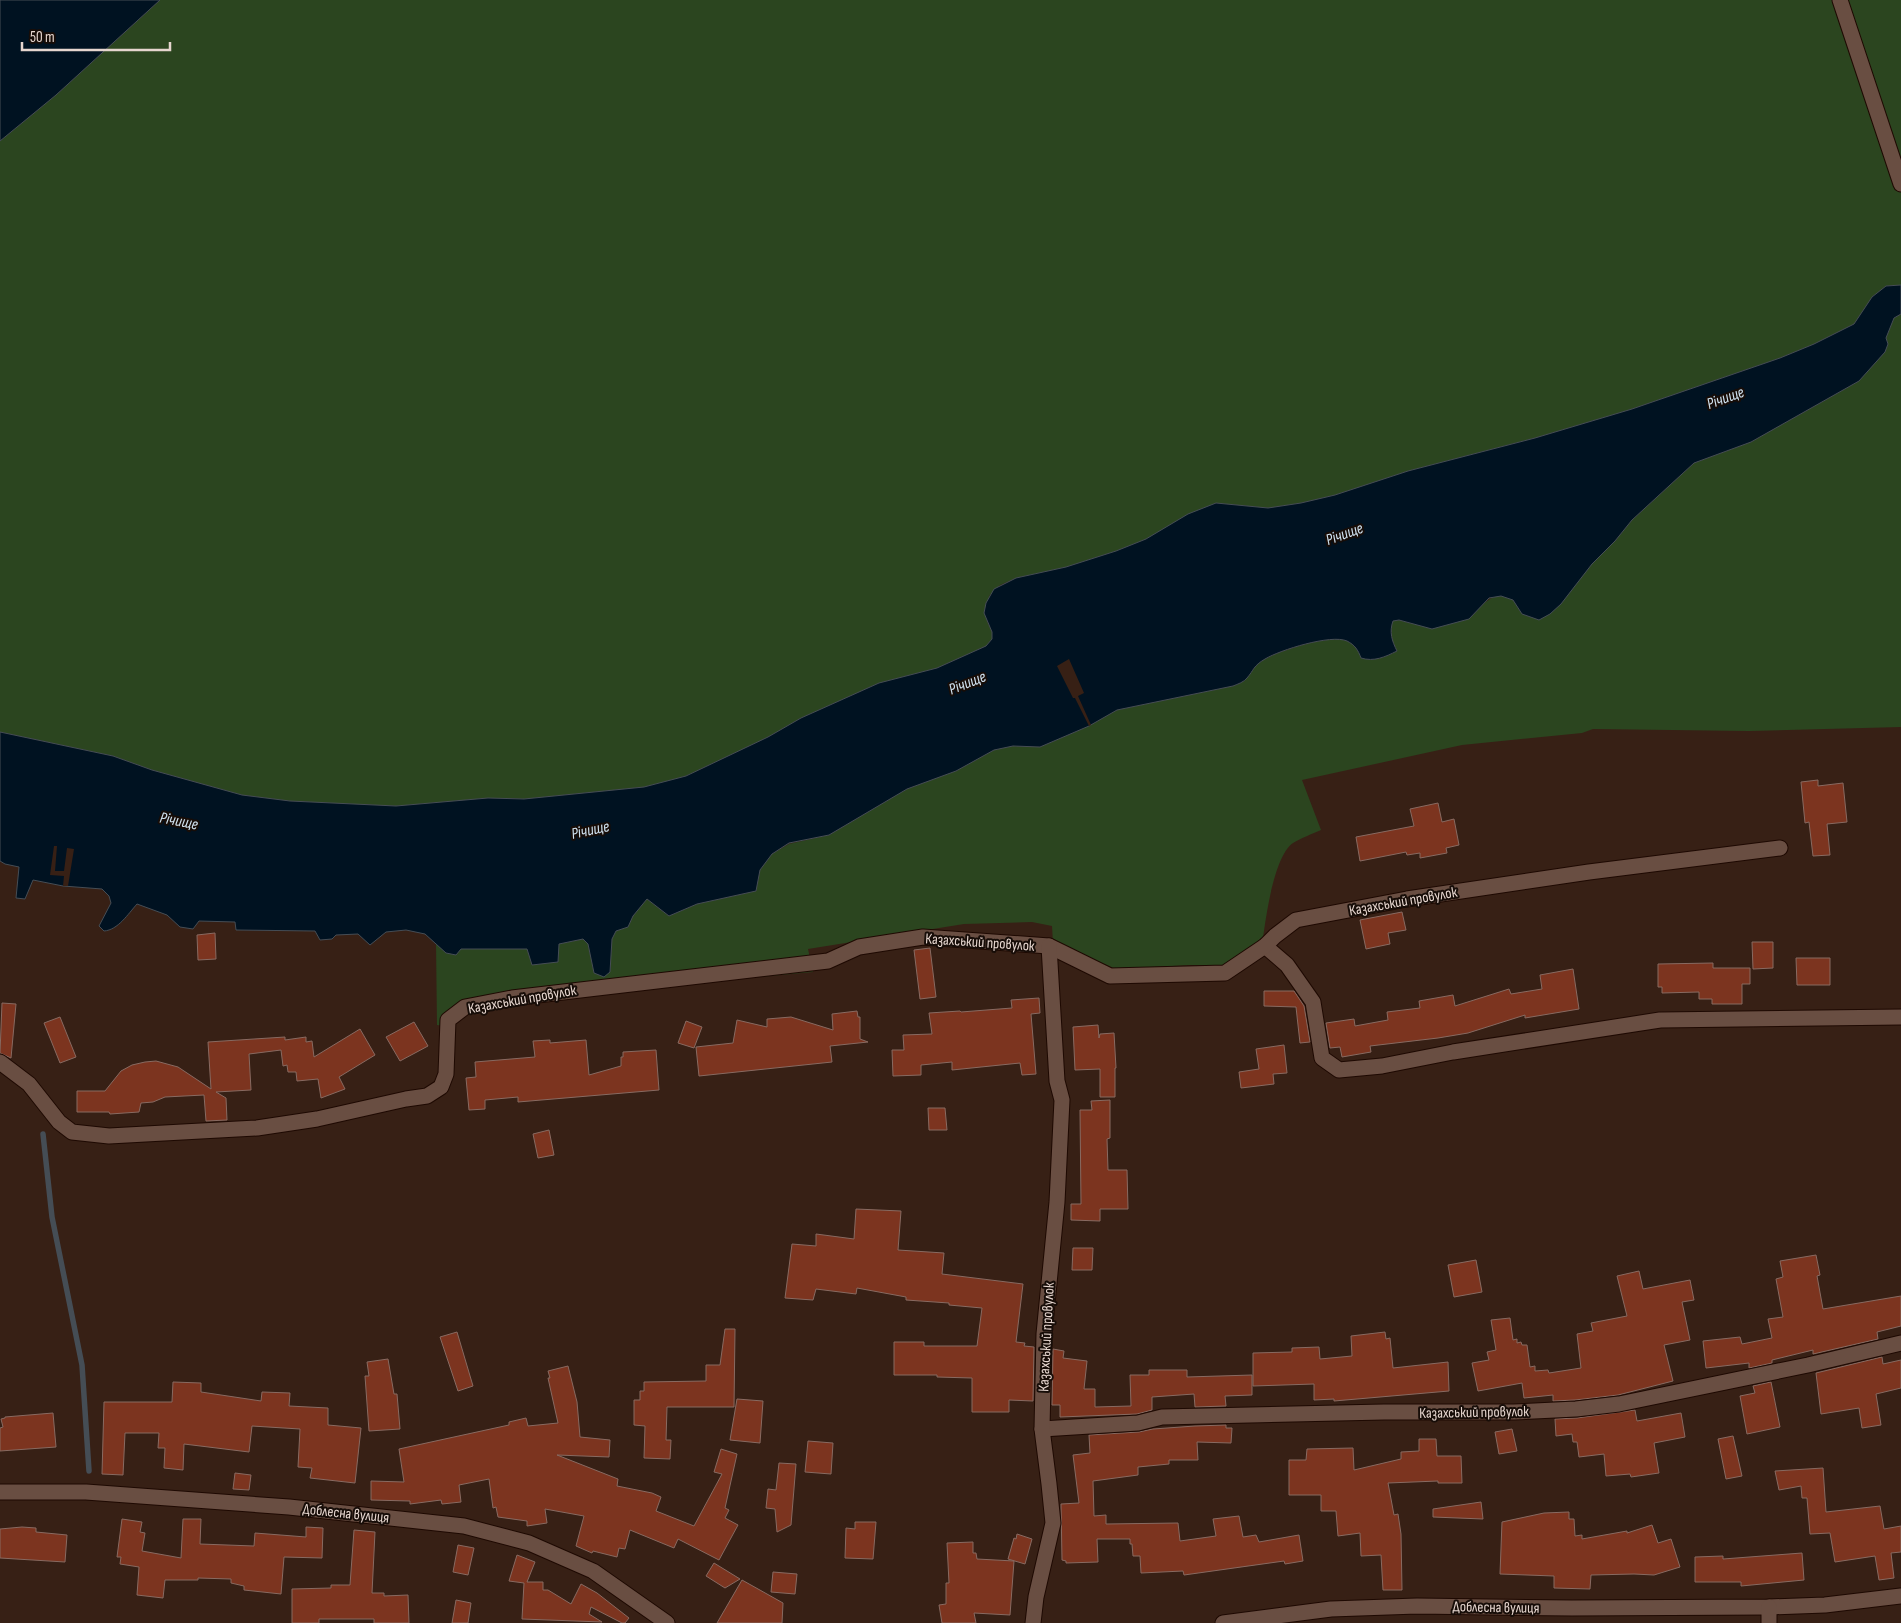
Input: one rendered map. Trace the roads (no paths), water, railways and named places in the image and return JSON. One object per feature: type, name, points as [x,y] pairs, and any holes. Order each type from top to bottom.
[{"type":"street","points":[[1840,0],[1901,184]]},
{"type":"street","name":"Казахський провулок","points":[[0,1062],[29,1084],[59,1122],[72,1132],[109,1136],[257,1128],[317,1119],[427,1096],[441,1087],[446,1074],[448,1020],[465,1007],[562,992],[828,961],[859,946],[923,937],[1049,946],[1110,976],[1226,973],[1265,946],[1274,936],[1296,920],[1406,899],[1589,872],[1780,848]]},
{"type":"street","name":"Казахський провулок","points":[[1033,1623],[1036,1597],[1052,1523],[1042,1429],[1044,1334],[1057,1202],[1062,1100],[1057,1081],[1049,946]]},
{"type":"street","points":[[1265,946],[1287,965],[1313,1002],[1322,1058],[1339,1070],[1382,1066],[1454,1052],[1660,1020],[1901,1016]]},
{"type":"street","name":"Казахський провулок","points":[[1042,1429],[1138,1423],[1162,1416],[1514,1412],[1576,1409],[1619,1404],[1808,1366],[1901,1343]]},
{"type":"street","name":"Доблесна вулиця","points":[[0,1492],[86,1492],[279,1506],[464,1526],[529,1542],[593,1571],[667,1623]]},
{"type":"street","name":"Доблесна вулиця","points":[[1223,1623],[1331,1608],[1417,1606],[1572,1608],[1769,1607],[1825,1605],[1901,1596]]},
{"type":"street","points":[[1768,1623],[1769,1607]]},
{"type":"water","points":[[0,0],[160,0],[56,95],[0,141]]},
{"type":"water","name":"Річище","points":[[1901,285],[1901,314],[1894,318],[1886,338],[1888,344],[1885,352],[1859,381],[1751,442],[1694,463],[1632,520],[1615,541],[1592,564],[1561,604],[1550,614],[1539,620],[1522,614],[1513,600],[1501,596],[1489,598],[1469,619],[1432,629],[1399,620],[1393,621],[1391,629],[1397,651],[1384,657],[1375,659],[1361,658],[1352,644],[1339,639],[1318,641],[1272,655],[1261,661],[1241,683],[1233,686],[1117,710],[1089,726],[1040,747],[1013,746],[994,750],[956,771],[907,789],[829,835],[789,843],[772,854],[760,870],[756,891],[697,904],[669,916],[647,899],[633,916],[628,927],[616,931],[612,939],[610,972],[604,977],[594,973],[588,944],[583,939],[559,944],[558,962],[532,965],[527,949],[461,949],[456,955],[446,953],[425,934],[406,930],[386,932],[370,945],[358,934],[336,935],[332,939],[320,940],[315,931],[236,930],[235,922],[199,921],[193,929],[180,927],[167,915],[137,904],[118,925],[104,931],[99,926],[111,903],[109,896],[102,889],[63,886],[33,880],[25,899],[16,898],[19,867],[0,861],[0,732],[113,756],[152,770],[242,795],[290,801],[396,806],[488,798],[524,799],[644,787],[686,776],[768,737],[801,718],[879,683],[937,668],[986,646],[992,639],[992,632],[984,613],[986,603],[994,589],[1016,578],[1066,567],[1116,551],[1146,539],[1188,514],[1216,503],[1268,508],[1301,503],[1335,495],[1408,471],[1535,438],[1632,409],[1780,358],[1814,344],[1854,324],[1872,297],[1886,286]]},
{"type":"waterway","points":[[43,1134],[52,1217],[82,1365],[89,1471]]}]
